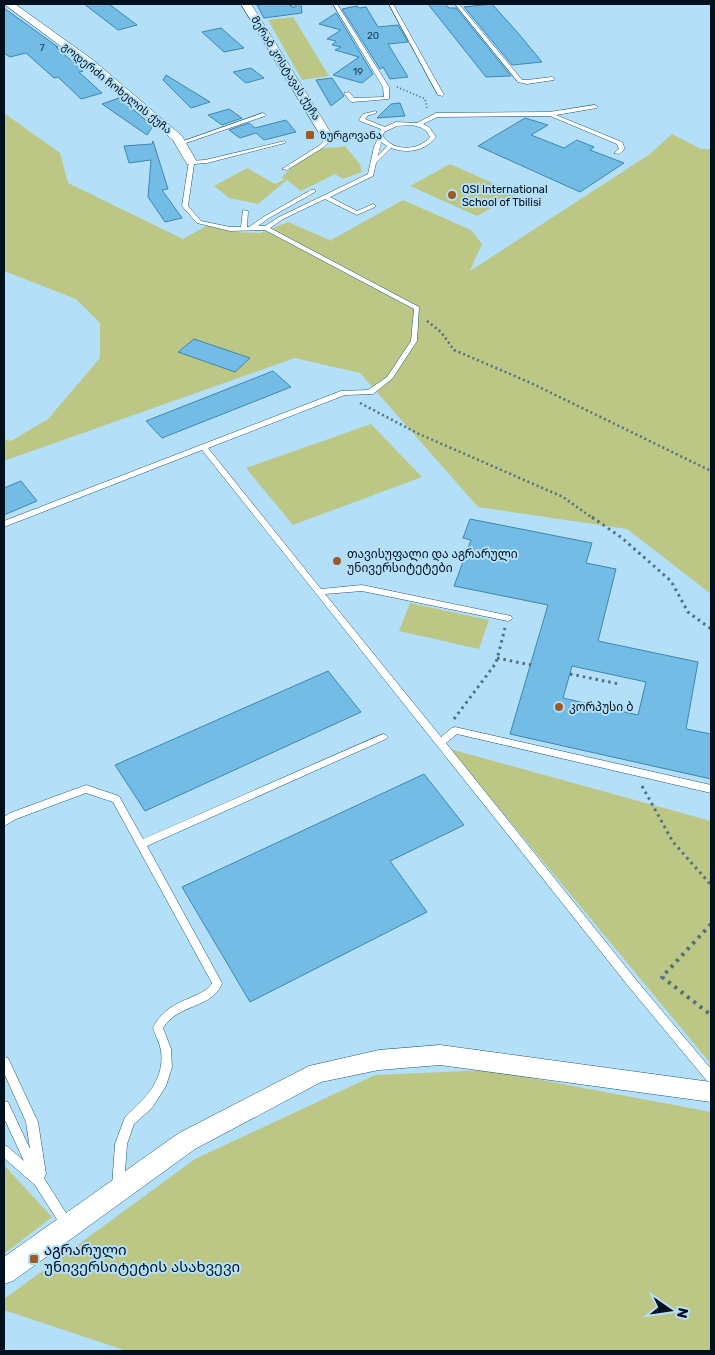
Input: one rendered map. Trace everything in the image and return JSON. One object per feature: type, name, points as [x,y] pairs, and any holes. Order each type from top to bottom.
[{"type":"street","name":"გოდერძი ჩოხელის ქუჩა","points":[[9,4],[89,62],[178,138],[191,162]]},
{"type":"street","name":"მერაბ კოსტავას ქუჩა","points":[[246,4],[328,135]]},
{"type":"street","points":[[4,1272],[67,1225],[187,1141],[317,1073],[379,1060],[440,1055],[711,1092]]},
{"type":"lane","points":[[335,4],[386,87],[387,98],[352,100],[347,93]]},
{"type":"lane","points":[[391,4],[441,95]]},
{"type":"lane","points":[[457,4],[520,81],[552,79]]},
{"type":"lane","points":[[417,125],[436,115],[549,114],[595,107]]},
{"type":"lane","points":[[374,112],[365,115],[362,120],[385,129]]},
{"type":"lane","points":[[549,114],[620,143],[622,149],[617,153]]},
{"type":"lane","points":[[181,143],[263,115]]},
{"type":"lane","points":[[266,228],[280,218],[371,175],[375,162],[376,147],[380,137],[385,129],[396,124],[417,125],[429,130],[433,137],[431,141],[413,148],[390,146],[380,137],[328,135],[322,146],[285,169]]},
{"type":"lane","points":[[4,524],[344,394],[370,392],[390,378],[414,341],[417,308],[266,228],[230,229],[199,222],[185,206],[191,162],[205,162],[283,142]]},
{"type":"lane","points":[[375,162],[390,146]]},
{"type":"lane","points":[[247,229],[313,191]]},
{"type":"lane","points":[[325,197],[356,213],[373,206]]},
{"type":"lane","points":[[245,210],[247,229]]},
{"type":"lane","points":[[203,447],[633,984],[711,1077]]},
{"type":"lane","points":[[319,592],[362,588],[508,618]]},
{"type":"lane","points":[[440,743],[455,730],[711,789]]},
{"type":"lane","points":[[141,844],[383,736]]},
{"type":"lane","points":[[4,822],[13,816],[86,789],[116,799],[217,983],[215,990],[166,1015],[160,1022],[158,1028],[166,1049],[168,1068],[162,1082],[148,1104],[129,1121],[121,1144],[118,1190]]},
{"type":"lane","points":[[4,1062],[32,1122],[41,1184]]},
{"type":"lane","points":[[4,1106],[41,1184],[67,1225]]},
{"type":"lane","points":[[4,1151],[41,1184]]},
{"type":"path","points":[[383,82],[425,99],[428,112],[436,115]]},
{"type":"path","points":[[417,308],[424,319],[441,332],[454,350],[531,382],[711,472]]},
{"type":"path","points":[[344,394],[419,434],[563,497],[622,538],[671,581],[688,612],[711,629]]},
{"type":"path","points":[[440,743],[445,731],[496,663],[508,618]]},
{"type":"path","points":[[497,658],[531,665]]},
{"type":"path","points":[[570,674],[619,684]]},
{"type":"path","points":[[634,771],[673,842],[711,885]]},
{"type":"path","points":[[711,924],[662,977],[711,1015]]},
{"type":"green space","points":[[293,17],[329,76],[302,80],[268,20]]},
{"type":"green space","points":[[4,113],[60,153],[68,183],[183,239],[208,225],[232,232],[260,233],[288,222],[334,242],[331,240],[403,200],[471,230],[482,244],[470,271],[650,154],[672,134],[701,149],[711,149],[711,594],[627,529],[478,507],[360,373],[295,358],[4,461],[4,439],[11,441],[48,419],[100,358],[100,323],[76,299],[4,271]]},
{"type":"green space","points":[[345,146],[360,164],[362,172],[343,179],[335,174],[301,191],[287,180],[258,204],[229,198],[214,186],[247,168],[275,184],[285,179],[281,178],[312,153],[325,148]]},
{"type":"green space","points":[[450,164],[517,194],[477,216],[410,186]]},
{"type":"green space","points":[[371,424],[422,477],[293,525],[246,468]]},
{"type":"green space","points":[[410,603],[489,620],[479,649],[399,631]]},
{"type":"green space","points":[[450,749],[711,821],[711,1064]]},
{"type":"green space","points":[[488,1070],[711,1112],[711,1351],[127,1351],[4,1310],[4,1299],[195,1159],[375,1075]]},
{"type":"green space","points":[[4,1165],[52,1217],[4,1254]]},
{"type":"building","points":[[84,4],[109,4],[137,25],[118,30]]},
{"type":"building","points":[[288,4],[294,8],[297,4],[301,4],[302,13],[264,18],[257,5]]},
{"type":"building","points":[[428,4],[445,4],[449,8],[456,8],[511,76],[486,77]]},
{"type":"building","points":[[492,4],[542,62],[512,65],[464,7]]},
{"type":"building","points":[[357,6],[359,8],[366,7],[378,27],[398,25],[408,42],[388,44],[408,77],[390,79],[383,67],[380,69],[342,9]]},
{"type":"building","points":[[4,8],[58,47],[56,47],[83,71],[79,72],[102,93],[81,99],[58,77],[54,78],[26,53],[10,57],[4,53]]},
{"type":"building","points":[[336,13],[373,74],[362,83],[333,75],[359,57],[335,50],[341,47],[332,45],[336,41],[327,39],[341,30],[319,24]]},
{"type":"building","points":[[221,28],[244,48],[224,52],[202,32]]},
{"type":"building","points":[[251,68],[264,78],[246,83],[233,72]]},
{"type":"building","points":[[166,75],[210,102],[191,108],[163,80]]},
{"type":"building","points":[[332,78],[344,96],[331,106],[316,80]]},
{"type":"building","points":[[119,98],[153,126],[147,135],[102,104]]},
{"type":"building","points":[[400,103],[405,116],[377,118],[391,104]]},
{"type":"building","points":[[229,109],[242,118],[222,125],[208,115]]},
{"type":"building","points":[[525,118],[548,125],[531,135],[564,148],[577,140],[594,147],[590,150],[624,163],[580,192],[478,146]]},
{"type":"building","points":[[286,120],[296,132],[264,140],[256,133],[240,138],[229,130],[249,123],[255,128]]},
{"type":"building","points":[[153,141],[168,189],[162,190],[182,218],[165,222],[148,197],[151,160],[129,163],[124,146],[152,144]]},
{"type":"building","points":[[194,339],[250,358],[235,372],[178,352]]},
{"type":"building","points":[[273,371],[291,387],[162,438],[146,421]]},
{"type":"building","points":[[21,481],[37,501],[4,515],[4,488]]},
{"type":"building","name":"კორპუსი ბ","points":[[470,519],[592,543],[586,563],[616,569],[598,641],[698,662],[686,729],[711,734],[711,779],[510,734],[548,605],[454,586],[471,540],[463,538]],"holes":[[[572,666],[646,682],[638,715],[563,698]]]},
{"type":"building","points":[[328,671],[361,712],[145,811],[115,765]]},
{"type":"building","points":[[424,774],[464,825],[390,861],[427,912],[250,1002],[182,887]]},
{"type":"place","name":"ზურგოვანა","points":[[310,135]]},
{"type":"place","name":"QSI International School of Tbilisi","points":[[452,195]]},
{"type":"place","name":"თავისუფალი და აგრარული უნივერსიტეტები","points":[[337,561]]},
{"type":"place","name":"კორპუსი ბ","points":[[559,707]]},
{"type":"place","name":"აგრარული უნივერსიტეტის ასახვევი","points":[[34,1259]]}]
